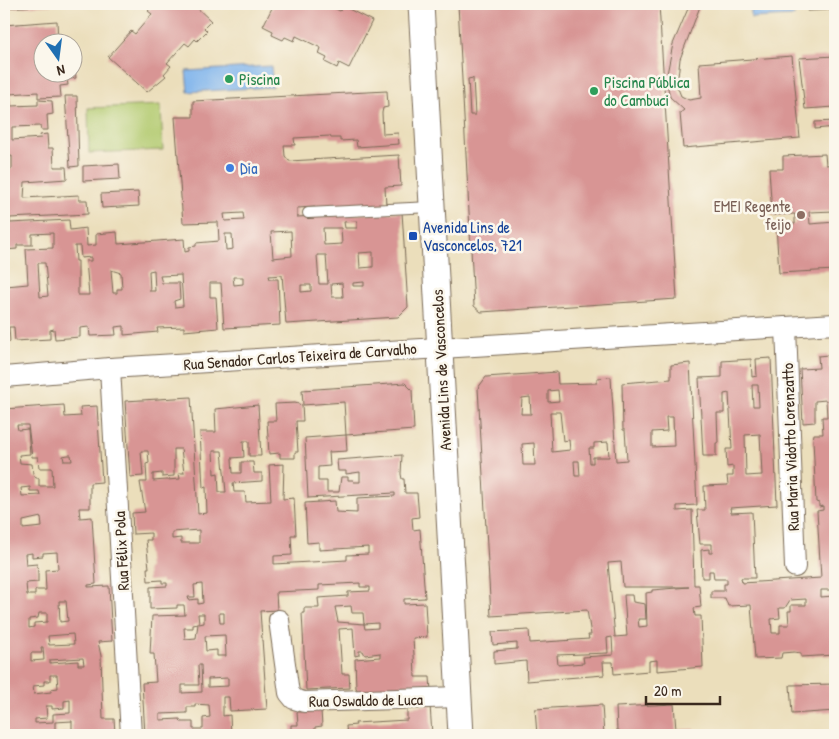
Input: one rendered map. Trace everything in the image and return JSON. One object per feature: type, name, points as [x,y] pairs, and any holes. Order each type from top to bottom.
[{"type":"street","name":"Avenida Lins de Vasconcelos","points":[[421,4],[461,735]]},
{"type":"street","name":"Rua Senador Carlos Teixeira de Carvalho","points":[[4,377],[110,368],[835,324]]},
{"type":"street","name":"Rua Maria Vidotto Lorenzatto","points":[[786,327],[795,567]]},
{"type":"street","name":"Rua Félix Pola","points":[[110,368],[130,735]]},
{"type":"street","name":"Rua Oswaldo de Luca","points":[[280,620],[289,693],[294,699],[304,702],[459,697]]},
{"type":"lane","points":[[308,213],[432,206]]},
{"type":"green space","points":[[161,105],[163,150],[89,153],[88,108]]},
{"type":"water","points":[[751,4],[793,4],[794,16],[751,18]]},
{"type":"water","name":"Piscina","points":[[271,66],[273,87],[188,92],[186,71]]},
{"type":"building","points":[[4,4],[51,4],[51,5],[4,8]]},
{"type":"building","points":[[155,4],[193,4],[211,21],[204,28],[207,31],[197,41],[195,39],[189,46],[185,43],[167,63],[171,66],[164,74],[166,76],[147,92],[108,57],[131,31],[135,34],[152,14],[148,11]]},
{"type":"building","points":[[274,4],[326,4],[340,11],[343,6],[372,21],[349,68],[339,63],[337,68],[325,62],[327,58],[319,54],[321,48],[296,36],[294,41],[285,37],[283,40],[272,35],[273,31],[263,26]]},
{"type":"building","points":[[458,4],[659,4],[677,299],[481,312],[474,306]],"holes":[[[473,78],[475,115],[470,115],[468,79]]]},
{"type":"building","points":[[690,4],[701,4],[680,59],[677,86],[681,96],[689,100],[701,98],[699,63],[792,56],[800,138],[683,148],[680,113],[684,110],[670,97],[666,79],[673,44]]},
{"type":"building","points":[[807,4],[835,4],[835,10],[807,11]]},
{"type":"building","points":[[57,21],[58,32],[32,32],[32,82],[68,82],[68,85],[60,86],[61,97],[38,98],[38,92],[10,94],[11,106],[38,105],[38,100],[52,101],[53,114],[47,115],[48,130],[41,130],[40,126],[12,127],[12,140],[41,138],[40,135],[47,134],[48,148],[53,148],[54,167],[66,167],[67,179],[25,182],[24,198],[79,195],[79,200],[87,200],[88,214],[10,218],[10,223],[69,220],[70,230],[86,228],[87,246],[96,245],[96,234],[117,232],[118,244],[184,239],[185,252],[189,251],[189,247],[196,246],[196,243],[219,241],[218,222],[183,223],[175,117],[193,117],[193,101],[387,91],[388,107],[383,108],[382,113],[383,134],[398,133],[399,144],[357,147],[356,140],[340,141],[340,138],[331,138],[330,136],[294,138],[295,145],[284,145],[285,156],[289,161],[399,155],[401,186],[385,187],[386,206],[315,210],[315,207],[297,208],[297,217],[402,212],[408,307],[398,317],[286,324],[282,275],[269,276],[270,279],[278,279],[280,325],[224,328],[221,283],[210,283],[210,297],[216,297],[218,328],[184,331],[184,327],[157,328],[158,332],[124,335],[124,326],[115,327],[116,335],[90,336],[89,327],[80,328],[80,337],[55,339],[54,329],[50,330],[50,339],[15,341],[14,327],[9,327],[10,342],[4,342],[4,271],[6,286],[28,284],[26,249],[53,248],[53,233],[32,234],[32,245],[17,245],[17,249],[4,250],[4,170],[12,169],[12,156],[4,157],[4,25]],"holes":[[[243,213],[244,220],[225,221],[224,214]],[[357,221],[357,228],[345,228],[344,222]],[[323,228],[341,228],[342,244],[324,245]],[[291,231],[292,256],[273,258],[271,232]],[[225,234],[232,234],[233,249],[226,250]],[[75,246],[80,246],[81,258],[91,257],[91,261],[86,261],[89,295],[78,295],[78,261],[76,261]],[[373,252],[373,267],[360,268],[359,253]],[[317,255],[326,255],[328,284],[319,284]],[[38,263],[45,263],[48,296],[40,297]],[[111,270],[121,273],[122,289],[117,289],[117,293],[113,293]],[[154,270],[155,291],[150,291],[149,271]],[[181,275],[183,306],[175,307],[174,301],[180,299],[179,283],[162,283],[160,276]],[[233,277],[243,277],[243,284],[234,285]],[[364,282],[364,286],[353,286],[353,283]],[[342,283],[343,297],[332,297],[331,284]],[[301,285],[311,285],[311,291],[301,292]]]},
{"type":"building","points":[[835,56],[835,107],[805,109],[799,58]]},
{"type":"building","points":[[65,96],[77,96],[79,166],[70,167]]},
{"type":"building","points":[[835,121],[835,127],[815,129],[815,122]]},
{"type":"building","points":[[825,154],[826,165],[835,164],[835,211],[809,212],[810,224],[835,222],[835,270],[779,273],[776,225],[795,224],[795,214],[772,215],[769,169],[783,169],[783,156]]},
{"type":"building","points":[[119,164],[120,179],[83,181],[83,166]]},
{"type":"building","points":[[138,192],[139,206],[102,208],[101,194]]},
{"type":"building","points":[[828,355],[829,368],[835,369],[835,655],[801,657],[801,653],[794,652],[782,653],[781,658],[755,659],[751,605],[728,606],[725,598],[711,598],[711,591],[724,591],[724,584],[727,584],[727,579],[714,579],[713,571],[709,571],[709,578],[702,578],[701,550],[709,549],[709,553],[712,553],[712,544],[700,544],[697,510],[705,510],[704,486],[728,485],[727,476],[733,476],[733,466],[727,467],[726,449],[732,449],[729,393],[724,394],[724,413],[717,413],[718,443],[716,443],[716,456],[703,456],[699,378],[722,377],[722,361],[751,359],[752,377],[757,376],[756,359],[771,358],[777,505],[730,508],[731,513],[752,512],[755,578],[741,578],[742,583],[821,578],[817,511],[823,510],[823,506],[819,507],[819,503],[816,502],[813,440],[814,434],[823,434],[822,417],[827,417],[826,400],[815,401],[815,422],[803,423],[800,369],[819,368],[818,356]],"holes":[[[752,385],[758,385],[759,406],[753,406]],[[760,434],[762,475],[746,476],[745,435]],[[821,590],[832,590],[833,596],[821,597]],[[806,599],[806,605],[791,605],[791,611],[788,611],[789,625],[780,625],[780,633],[772,633],[771,619],[780,618],[779,608],[785,608],[790,600]]]},
{"type":"building","points":[[690,363],[697,505],[677,506],[677,511],[692,510],[694,585],[699,585],[701,607],[694,608],[695,616],[701,616],[703,667],[657,671],[657,660],[649,661],[649,671],[614,674],[613,662],[603,662],[604,675],[527,681],[526,661],[494,664],[494,651],[517,649],[517,643],[493,645],[492,632],[529,630],[530,643],[589,639],[588,635],[591,635],[587,610],[491,616],[478,388],[486,377],[557,372],[558,384],[597,383],[597,378],[611,377],[616,461],[627,460],[625,430],[623,430],[622,383],[671,379],[671,365]],"holes":[[[558,390],[559,401],[548,402],[548,391]],[[530,397],[531,414],[521,414],[522,398]],[[550,412],[560,412],[563,441],[569,440],[570,450],[552,452]],[[666,417],[673,417],[674,446],[652,447],[652,432],[667,431]],[[608,442],[609,457],[593,457],[593,463],[590,463],[589,448],[594,448],[594,443]],[[534,443],[535,465],[523,465],[522,444]],[[574,461],[579,461],[580,476],[575,476]],[[621,562],[623,587],[689,587],[652,590],[652,592],[646,593],[647,626],[639,627],[638,619],[646,619],[645,604],[633,602],[632,595],[624,595],[627,636],[615,637],[608,563]],[[612,637],[613,655],[583,657],[584,663],[558,665],[557,655],[608,653],[607,638]]]},
{"type":"building","points":[[405,383],[412,390],[414,430],[346,435],[344,402],[303,405],[302,390]]},
{"type":"building","points":[[191,397],[198,514],[207,513],[206,487],[203,488],[200,432],[216,432],[215,409],[258,405],[261,456],[249,456],[249,441],[243,441],[244,457],[232,458],[233,473],[241,473],[241,462],[253,462],[254,473],[262,473],[262,481],[233,483],[234,492],[245,492],[246,502],[271,501],[269,465],[284,464],[283,499],[294,498],[296,535],[291,535],[292,555],[274,556],[274,564],[347,560],[347,555],[368,554],[368,547],[319,550],[319,542],[307,543],[305,503],[335,501],[336,512],[357,513],[357,498],[395,496],[395,493],[308,498],[305,438],[346,435],[347,451],[329,452],[330,466],[318,467],[318,481],[327,481],[327,492],[339,492],[341,477],[348,477],[348,480],[360,482],[360,472],[346,474],[346,471],[338,471],[337,460],[402,455],[401,474],[402,479],[404,479],[405,493],[417,493],[419,517],[412,518],[413,530],[420,529],[425,598],[404,599],[404,604],[425,603],[427,637],[413,638],[415,677],[430,677],[431,691],[360,694],[356,688],[355,659],[380,657],[380,653],[365,655],[363,651],[359,651],[359,655],[355,656],[353,628],[339,629],[342,674],[349,674],[350,688],[306,690],[302,613],[304,613],[304,608],[319,608],[318,598],[348,596],[348,592],[370,591],[370,587],[360,587],[360,583],[319,585],[319,590],[276,592],[277,610],[260,611],[267,709],[230,711],[229,697],[223,697],[223,716],[230,715],[231,735],[145,735],[142,683],[156,682],[154,654],[150,654],[152,616],[185,615],[184,605],[177,605],[177,608],[150,609],[150,587],[167,586],[167,583],[162,583],[162,580],[148,581],[147,568],[149,568],[146,540],[151,540],[151,533],[133,534],[132,513],[145,512],[140,482],[147,482],[146,464],[149,463],[148,451],[141,451],[143,476],[130,477],[125,401]],"holes":[[[174,449],[181,449],[184,473],[179,473],[180,479],[153,481],[153,474],[162,473],[162,477],[174,476]],[[213,451],[222,451],[226,492],[219,492],[218,473],[214,474]],[[199,530],[199,543],[181,543],[181,538],[172,539],[172,532]],[[202,584],[203,603],[198,604],[198,599],[189,600],[188,597],[195,597],[194,585]],[[351,606],[352,613],[363,613],[364,624],[338,622],[335,607]],[[219,613],[224,613],[224,623],[220,623]],[[198,614],[204,614],[204,623],[199,624]],[[378,623],[378,628],[365,629],[364,624]],[[198,624],[196,638],[185,639],[184,628],[193,628],[193,625]],[[225,635],[226,656],[217,656],[217,650],[206,651],[205,636]],[[198,665],[201,665],[202,692],[182,693],[182,685],[199,685]],[[228,678],[228,686],[208,687],[208,679]],[[195,704],[209,705],[210,717],[203,718],[203,729],[193,729],[193,722],[181,722],[180,719],[160,720],[160,714],[187,713],[187,707],[195,707]]]},
{"type":"building","points":[[295,403],[302,405],[303,421],[296,421],[298,452],[295,452],[295,458],[280,458],[280,453],[269,454],[267,421],[276,421],[275,404]]},
{"type":"building","points":[[64,405],[65,417],[81,416],[80,407],[97,406],[102,482],[90,483],[90,508],[79,508],[80,518],[92,517],[96,584],[88,585],[88,587],[109,586],[112,641],[98,642],[101,656],[103,719],[114,719],[115,733],[61,735],[61,733],[72,732],[72,721],[55,722],[55,735],[4,735],[4,409]],"holes":[[[17,425],[28,425],[32,457],[38,457],[39,468],[52,468],[53,486],[39,486],[39,478],[36,478],[33,474],[32,464],[20,463],[19,455],[30,454],[28,429],[18,430]],[[71,455],[72,461],[64,461],[63,456]],[[30,487],[30,491],[39,491],[40,495],[22,496],[21,488]],[[41,517],[42,527],[23,529],[23,521]],[[57,552],[58,569],[45,570],[46,590],[35,590],[35,595],[27,595],[26,583],[38,582],[38,573],[37,564],[26,565],[25,554],[32,553],[32,557],[43,556],[43,553]],[[59,601],[66,601],[68,621],[60,622]],[[39,613],[47,613],[47,622],[34,623],[34,627],[29,628],[29,619],[38,618]],[[73,634],[74,644],[49,645],[48,636]],[[41,647],[43,647],[44,660],[31,661],[31,653],[42,653]],[[83,658],[84,665],[78,665],[78,661],[50,663],[50,660]],[[50,675],[57,675],[58,688],[51,689],[51,692],[34,694],[33,686],[44,685],[44,681],[50,681]],[[70,700],[70,713],[53,714],[53,722],[35,723],[35,719],[47,718],[46,706],[52,706],[52,709],[64,708],[64,701]]]},
{"type":"building","points":[[835,684],[835,711],[792,714],[790,685]]},
{"type":"building","points":[[674,704],[676,730],[694,729],[694,735],[617,735],[620,733],[617,730],[616,707]]},
{"type":"building","points":[[430,705],[432,735],[347,735],[346,726],[356,725],[355,723],[407,720],[407,707]]},
{"type":"building","points":[[602,705],[604,735],[537,735],[535,709]]},
{"type":"building","points":[[321,711],[322,726],[315,727],[315,733],[332,732],[332,735],[291,735],[291,725],[298,725],[297,712]]},
{"type":"place","name":"Piscina","points":[[229,79]]},
{"type":"place","name":"Piscina Pública do Cambuci","points":[[594,91]]},
{"type":"place","name":"Dia","points":[[230,168]]},
{"type":"place","name":"EMEI Regente feijo","points":[[801,215]]},
{"type":"place","name":"Avenida Lins de Vasconcelos, 721","points":[[413,236]]}]
